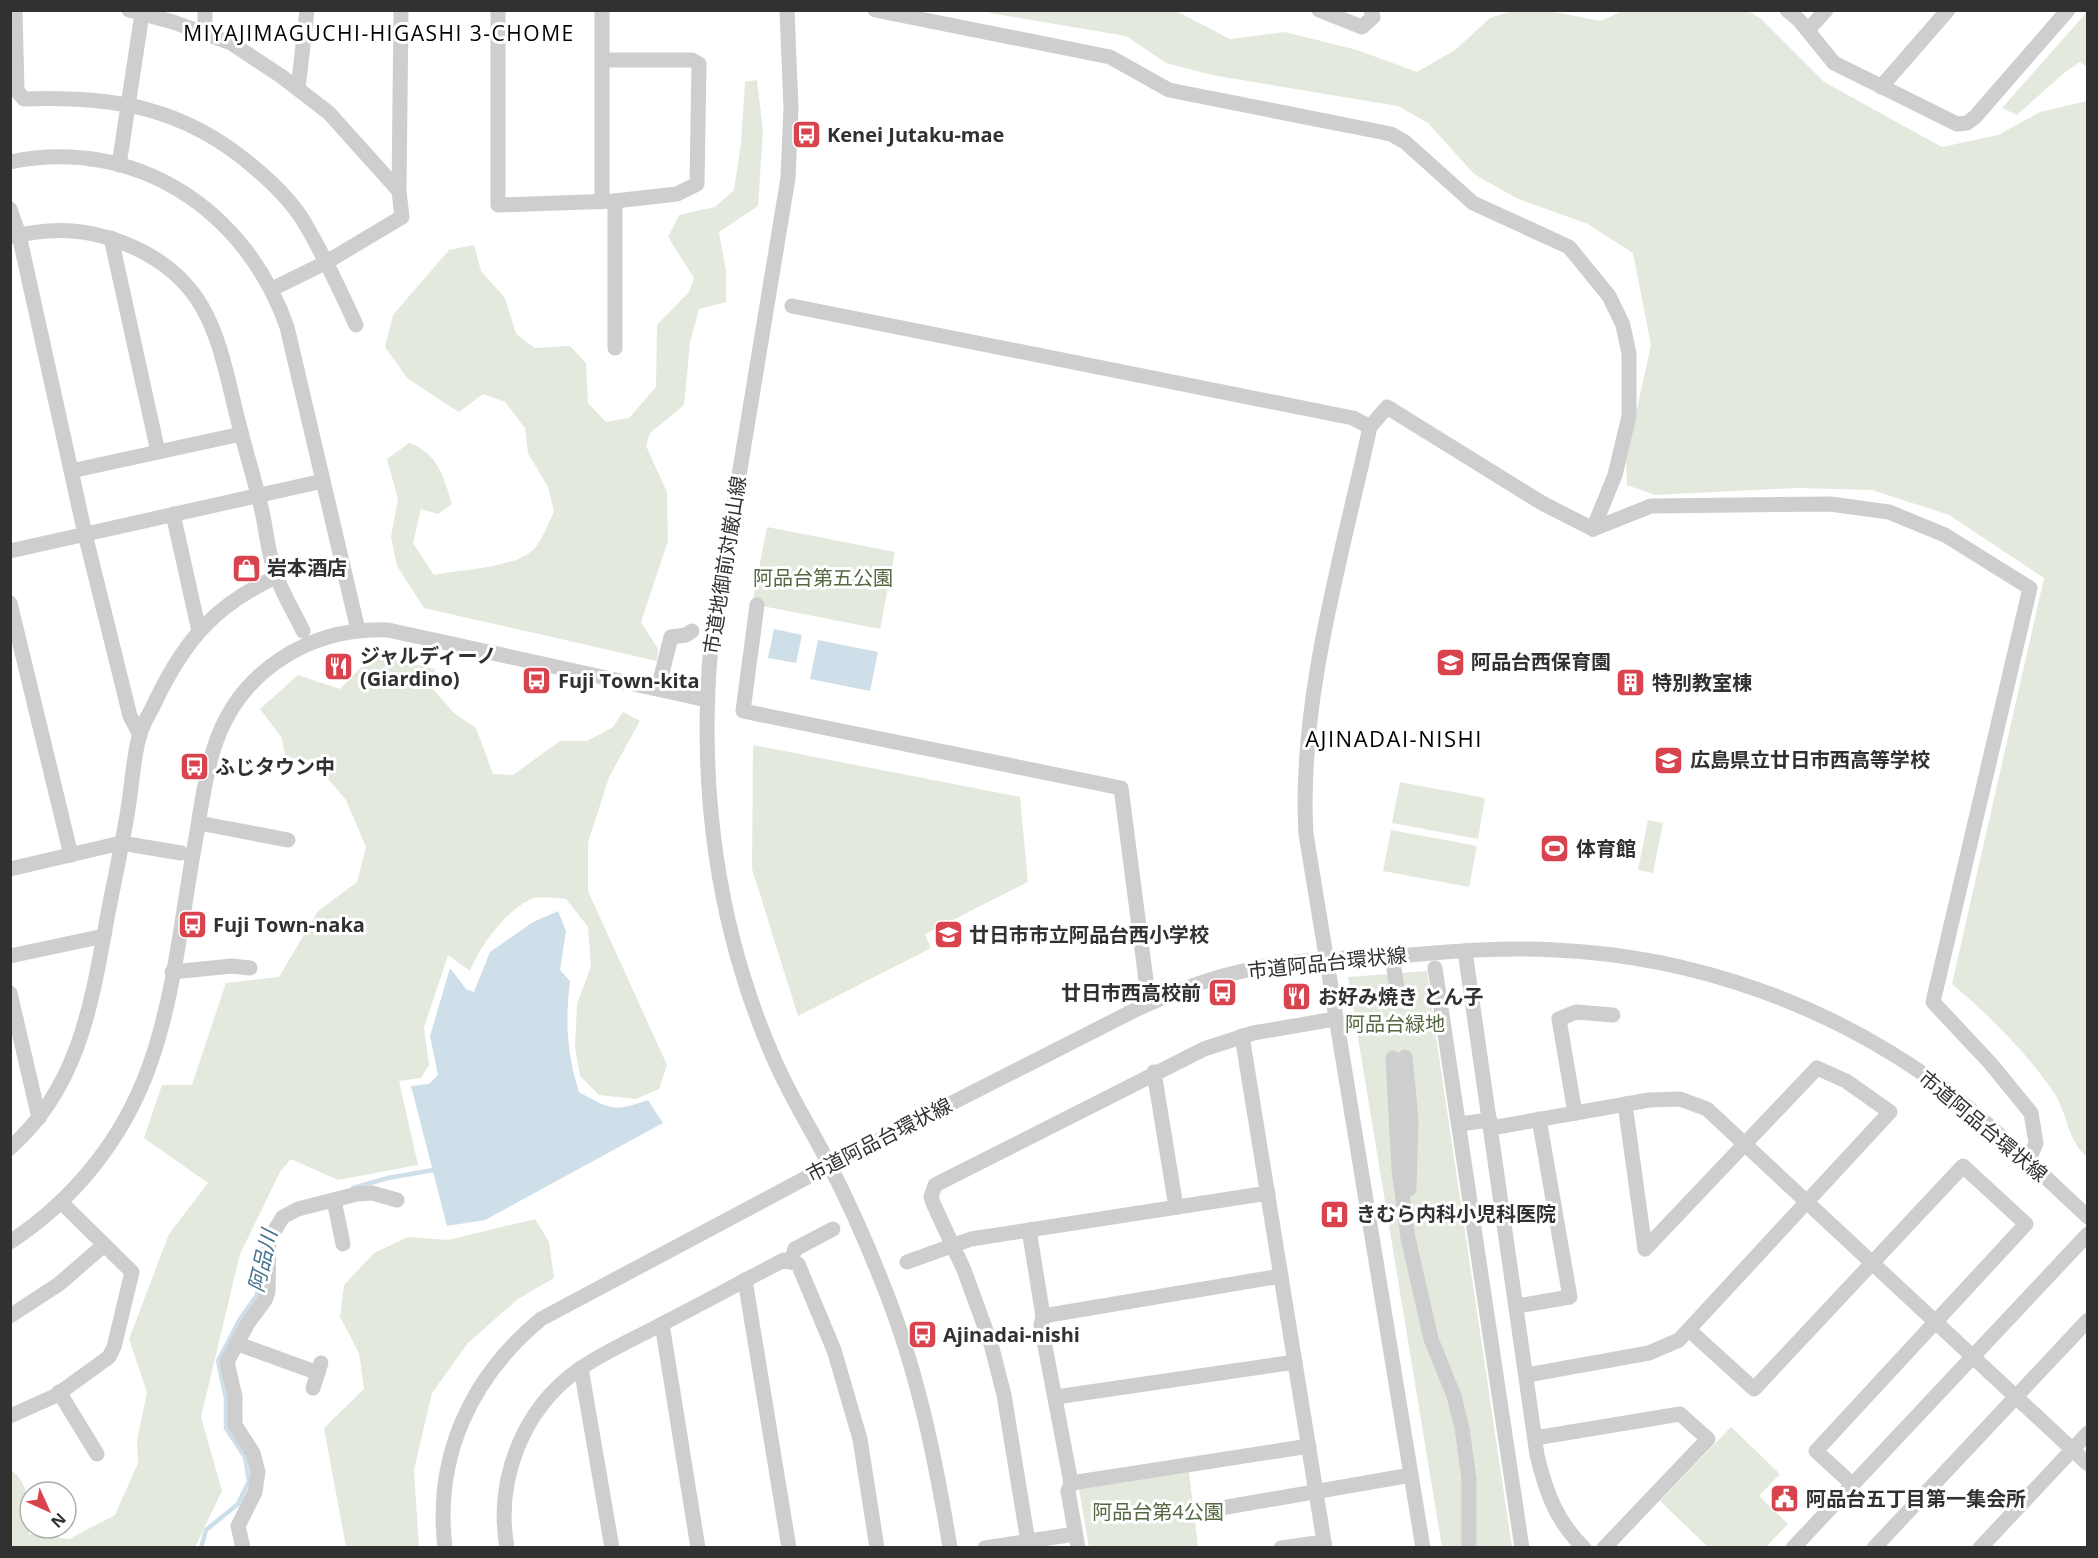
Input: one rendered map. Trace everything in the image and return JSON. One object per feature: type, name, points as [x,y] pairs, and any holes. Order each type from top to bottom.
[{"type":"street","points":[[15,10],[17,91],[24,99],[128,103],[157,110],[189,122],[243,158],[285,198],[307,226],[356,325]]},
{"type":"street","points":[[205,33],[206,10]]},
{"type":"street","points":[[298,89],[306,10]]},
{"type":"street","points":[[272,289],[325,263],[402,217],[399,191],[401,10]]},
{"type":"street","points":[[498,10],[498,205],[608,201],[677,194],[697,184],[699,64],[692,60],[602,60]]},
{"type":"street","points":[[602,10],[602,60],[615,348]]},
{"type":"street","name":"市道地御前対厳山線","points":[[787,10],[791,108],[788,178],[715,613],[707,700],[710,808],[718,872],[732,936],[750,998],[774,1059],[830,1166],[880,1276],[909,1356],[931,1438],[951,1548]]},
{"type":"street","points":[[876,10],[969,21],[1110,57],[1169,90],[1391,134],[1406,142],[1473,203],[1569,247],[1609,296],[1623,325],[1629,354],[1629,416],[1615,475],[1593,529]]},
{"type":"street","points":[[1319,10],[1362,27],[1373,17],[1371,10]]},
{"type":"street","points":[[1787,10],[1798,18],[1834,63],[1948,122],[1967,123],[2068,10]]},
{"type":"street","points":[[1808,30],[1826,10]]},
{"type":"street","points":[[1881,87],[1948,10]]},
{"type":"street","points":[[119,165],[128,103],[136,12],[231,43],[330,113],[399,191]]},
{"type":"street","points":[[10,162],[70,157],[119,165],[165,182],[206,208],[241,242],[272,289],[287,327],[358,630]]},
{"type":"street","points":[[10,209],[85,534],[130,716],[140,735]]},
{"type":"street","points":[[15,236],[80,231],[111,238],[139,250],[165,267],[177,276],[198,299],[220,343],[241,434],[259,495],[276,577],[303,631]]},
{"type":"street","points":[[111,238],[158,452]]},
{"type":"street","points":[[792,306],[1353,418],[1370,427]]},
{"type":"street","points":[[1423,1548],[1306,834],[1305,772],[1321,654],[1370,427],[1388,407],[1542,503],[1593,529],[1651,506],[1830,504],[1889,512],[1945,535],[2030,588],[1933,1002],[1991,1064],[2031,1113],[2036,1143],[2028,1161]]},
{"type":"street","points":[[71,471],[241,434]]},
{"type":"street","points":[[10,551],[323,481]]},
{"type":"street","points":[[173,514],[199,631]]},
{"type":"street","points":[[10,1148],[39,1118],[63,1081],[82,1038],[104,936],[140,735],[167,677],[199,631],[224,606],[246,591],[276,577]]},
{"type":"street","points":[[10,603],[71,855]]},
{"type":"street","points":[[757,605],[740,710],[1121,788],[1147,988],[1152,1002]]},
{"type":"street","points":[[10,1242],[61,1202],[98,1161],[139,1092],[157,1042],[214,747],[226,718],[244,691],[267,668],[294,650],[324,637],[358,630],[388,630],[707,700]]},
{"type":"street","points":[[661,676],[671,637],[686,635],[692,631]]},
{"type":"street","points":[[199,823],[288,840]]},
{"type":"street","points":[[10,869],[121,843],[181,853]]},
{"type":"street","points":[[10,956],[104,936]]},
{"type":"street","name":"市道阿品台環状線","points":[[445,1548],[443,1499],[457,1430],[478,1388],[506,1351],[542,1319],[561,1306],[830,1166],[1152,1002],[1205,981],[1242,971],[1280,964],[1325,960],[1465,951],[1556,950],[1648,960],[1715,976],[1781,998],[1824,1017],[1905,1062],[1979,1117],[2088,1217]]},
{"type":"street","points":[[1465,951],[1537,1455],[1553,1508],[1568,1533],[1584,1548]]},
{"type":"street","points":[[1392,956],[1398,995]]},
{"type":"street","points":[[172,972],[232,966],[250,968]]},
{"type":"street","points":[[1435,968],[1522,1548]]},
{"type":"street","points":[[10,993],[39,1118]]},
{"type":"street","points":[[1575,1113],[1558,1019],[1576,1012],[1613,1015]]},
{"type":"street","points":[[1028,1544],[998,1370],[984,1319],[933,1203],[931,1197],[935,1185],[1154,1072],[1204,1049],[1242,1036],[1335,1019]]},
{"type":"street","points":[[1242,1036],[1325,1545],[1281,1548]]},
{"type":"street","points":[[1399,1058],[1399,1169],[1408,1238],[1431,1339],[1454,1396],[1462,1428],[1469,1479],[1469,1548]]},
{"type":"street","points":[[1527,1375],[1649,1353],[1679,1340],[1890,1113],[1846,1081],[1816,1068],[1646,1249],[1625,1104]]},
{"type":"street","points":[[1154,1072],[1176,1207]]},
{"type":"street","points":[[1459,1124],[1491,1124],[1539,1119],[1625,1104],[1680,1098],[1707,1109],[2088,1464]]},
{"type":"street","points":[[1517,1306],[1570,1297],[1539,1119]]},
{"type":"street","points":[[1689,1330],[1754,1389],[1963,1166],[2026,1224],[1816,1451],[1852,1484]]},
{"type":"street","points":[[243,1548],[238,1526],[255,1492],[258,1472],[253,1453],[234,1422],[236,1397],[227,1362],[266,1296],[269,1239],[277,1224],[291,1212],[334,1200],[372,1193],[397,1200]]},
{"type":"street","points":[[907,1262],[971,1239],[1268,1193]]},
{"type":"street","points":[[334,1200],[343,1244]]},
{"type":"street","points":[[10,1416],[59,1392],[109,1357],[114,1347],[132,1272],[61,1202]]},
{"type":"street","points":[[791,1262],[795,1249],[833,1229]]},
{"type":"street","points":[[985,1548],[1077,1541],[1068,1491],[1071,1483],[1041,1325],[1043,1316],[1029,1230]]},
{"type":"street","points":[[1793,1548],[2088,1234]]},
{"type":"street","points":[[10,1316],[59,1284],[104,1245]]},
{"type":"street","points":[[507,1548],[504,1502],[510,1469],[521,1438],[544,1401],[581,1368],[784,1260],[798,1264],[834,1350],[860,1438],[877,1548]]},
{"type":"street","points":[[1043,1316],[1281,1276]]},
{"type":"street","points":[[745,1280],[789,1548]]},
{"type":"street","points":[[1874,1548],[2088,1320]]},
{"type":"street","points":[[662,1324],[699,1548]]},
{"type":"street","points":[[238,1344],[319,1368],[313,1388]]},
{"type":"street","points":[[1056,1397],[1295,1362]]},
{"type":"street","points":[[581,1368],[612,1548]]},
{"type":"street","points":[[59,1392],[97,1454]]},
{"type":"street","points":[[1535,1438],[1680,1414],[1707,1439],[1604,1548]]},
{"type":"street","points":[[1980,1548],[2088,1433]]},
{"type":"street","points":[[1071,1483],[1309,1446]]},
{"type":"street","points":[[1193,1513],[1411,1476]]},
{"type":"street","points":[[1470,1515],[1477,1548]]},
{"type":"green space","points":[[987,11],[1176,11],[1230,39],[1285,32],[1357,50],[1417,72],[1455,50],[1490,18],[1512,11],[1549,11],[1601,21],[1622,11],[1748,11],[1760,18],[1824,82],[1942,147],[1998,135],[2040,112],[2087,101],[2087,1157],[2076,1144],[2060,1104],[2046,1081],[1994,1023],[1952,984],[2044,578],[1949,515],[1872,490],[1797,488],[1655,495],[1627,485],[1626,459],[1651,345],[1633,253],[1588,224],[1516,198],[1474,174],[1428,123],[1398,106],[1212,75],[1166,63],[1126,36]]},
{"type":"green space","points":[[2087,12],[2087,67],[2080,62],[2064,73],[2017,115],[2002,108]]},
{"type":"green space","points":[[757,80],[763,131],[758,206],[719,232],[726,270],[726,302],[699,309],[690,343],[684,405],[650,433],[646,446],[667,492],[668,541],[641,622],[658,649],[657,661],[424,608],[397,566],[391,537],[398,499],[387,459],[409,443],[419,447],[433,459],[446,484],[452,504],[438,514],[421,509],[413,543],[434,575],[487,567],[525,556],[537,546],[554,512],[548,487],[528,453],[525,428],[505,402],[483,394],[459,412],[408,379],[385,347],[393,315],[449,250],[474,245],[481,271],[505,298],[516,334],[535,348],[570,346],[586,363],[588,403],[606,422],[629,418],[656,387],[657,325],[689,292],[694,278],[668,237],[679,215],[715,207],[734,190],[741,143],[745,82]]},
{"type":"green space","name":"阿品台第五公園","points":[[767,527],[895,552],[880,629],[752,604]]},
{"type":"green space","points":[[373,655],[435,669],[432,688],[454,713],[476,728],[493,774],[513,775],[560,741],[587,741],[613,727],[623,712],[640,721],[609,777],[588,843],[588,891],[667,1065],[659,1089],[636,1099],[599,1095],[580,1076],[575,1047],[577,1004],[591,966],[588,927],[566,899],[537,898],[520,906],[494,931],[470,971],[448,955],[424,1027],[429,1065],[421,1078],[399,1081],[418,1165],[338,1180],[291,1159],[280,1172],[240,1254],[201,1417],[222,1491],[195,1547],[11,1547],[11,1470],[21,1480],[18,1480],[18,1540],[78,1540],[78,1534],[115,1515],[138,1463],[137,1440],[147,1392],[129,1339],[169,1234],[208,1183],[144,1138],[162,1085],[192,1085],[226,983],[279,977],[318,911],[357,882],[366,847],[346,800],[312,760],[285,757],[282,738],[260,709],[298,675],[340,689]]},
{"type":"green space","points":[[753,745],[1020,797],[1028,882],[925,934],[931,948],[798,1016],[752,869]]},
{"type":"green space","points":[[1400,782],[1485,798],[1478,839],[1392,823]]},
{"type":"green space","points":[[1648,820],[1663,823],[1653,873],[1638,870]]},
{"type":"green space","points":[[1391,830],[1477,846],[1469,887],[1383,871]]},
{"type":"green space","name":"阿品台緑地","points":[[1427,971],[1512,1547],[1442,1547],[1348,977]]},
{"type":"green space","points":[[535,1219],[549,1242],[554,1278],[518,1299],[468,1343],[432,1393],[414,1470],[419,1547],[346,1547],[324,1428],[364,1389],[359,1353],[340,1317],[344,1285],[374,1253],[408,1237],[448,1240]]},
{"type":"green space","points":[[1731,1427],[1780,1474],[1759,1496],[1788,1524],[1766,1547],[1708,1547],[1660,1501]]},
{"type":"green space","name":"阿品台第4公園","points":[[1189,1472],[1198,1547],[1089,1547],[1079,1489]]},
{"type":"water","points":[[774,629],[802,635],[796,663],[768,658]]},
{"type":"water","points":[[818,640],[878,652],[870,691],[810,679]]},
{"type":"water","points":[[558,911],[566,931],[560,970],[570,981],[568,1037],[579,1092],[598,1103],[613,1107],[648,1100],[663,1123],[485,1220],[447,1226],[411,1086],[429,1084],[438,1075],[430,1036],[450,968],[466,989],[474,992],[490,952],[533,922]]},
{"type":"waterway","name":"阿品川","points":[[353,1188],[388,1178],[439,1169]]},
{"type":"waterway","name":"阿品川","points":[[201,1548],[206,1530],[238,1504],[249,1481],[245,1457],[226,1428],[226,1398],[218,1361],[240,1319],[257,1295],[261,1261]]},
{"type":"place","name":"Kenei Jutaku-mae","points":[[806,135]]},
{"type":"place","name":"岩本酒店","points":[[246,568]]},
{"type":"place","name":"阿品台西保育園","points":[[1450,662]]},
{"type":"place","name":"ジャルディーノ (Giardino)","points":[[339,667]]},
{"type":"place","name":"Fuji Town-kita","points":[[537,681]]},
{"type":"place","name":"特別教室棟","points":[[1631,683]]},
{"type":"place","name":"広島県立廿日市西高等学校","points":[[1669,760]]},
{"type":"place","name":"ふじタウン中","points":[[194,767]]},
{"type":"place","name":"体育館","points":[[1555,849]]},
{"type":"place","name":"Fuji Town-naka","points":[[192,925]]},
{"type":"place","name":"廿日市市立阿品台西小学校","points":[[948,935]]},
{"type":"place","name":"廿日市西高校前","points":[[1222,993]]},
{"type":"place","name":"お好み焼き とん子","points":[[1297,997]]},
{"type":"place","name":"きむら内科小児科医院","points":[[1335,1214]]},
{"type":"place","name":"Ajinadai-nishi","points":[[922,1335]]},
{"type":"place","name":"阿品台五丁目第一集会所","points":[[1785,1499]]},
{"type":"district","name":"MIYAJIMAGUCHI-HIGASHI 3-CHOME","points":[[379,34]]},
{"type":"district","name":"AJINADAI-NISHI","points":[[1394,739]]}]
